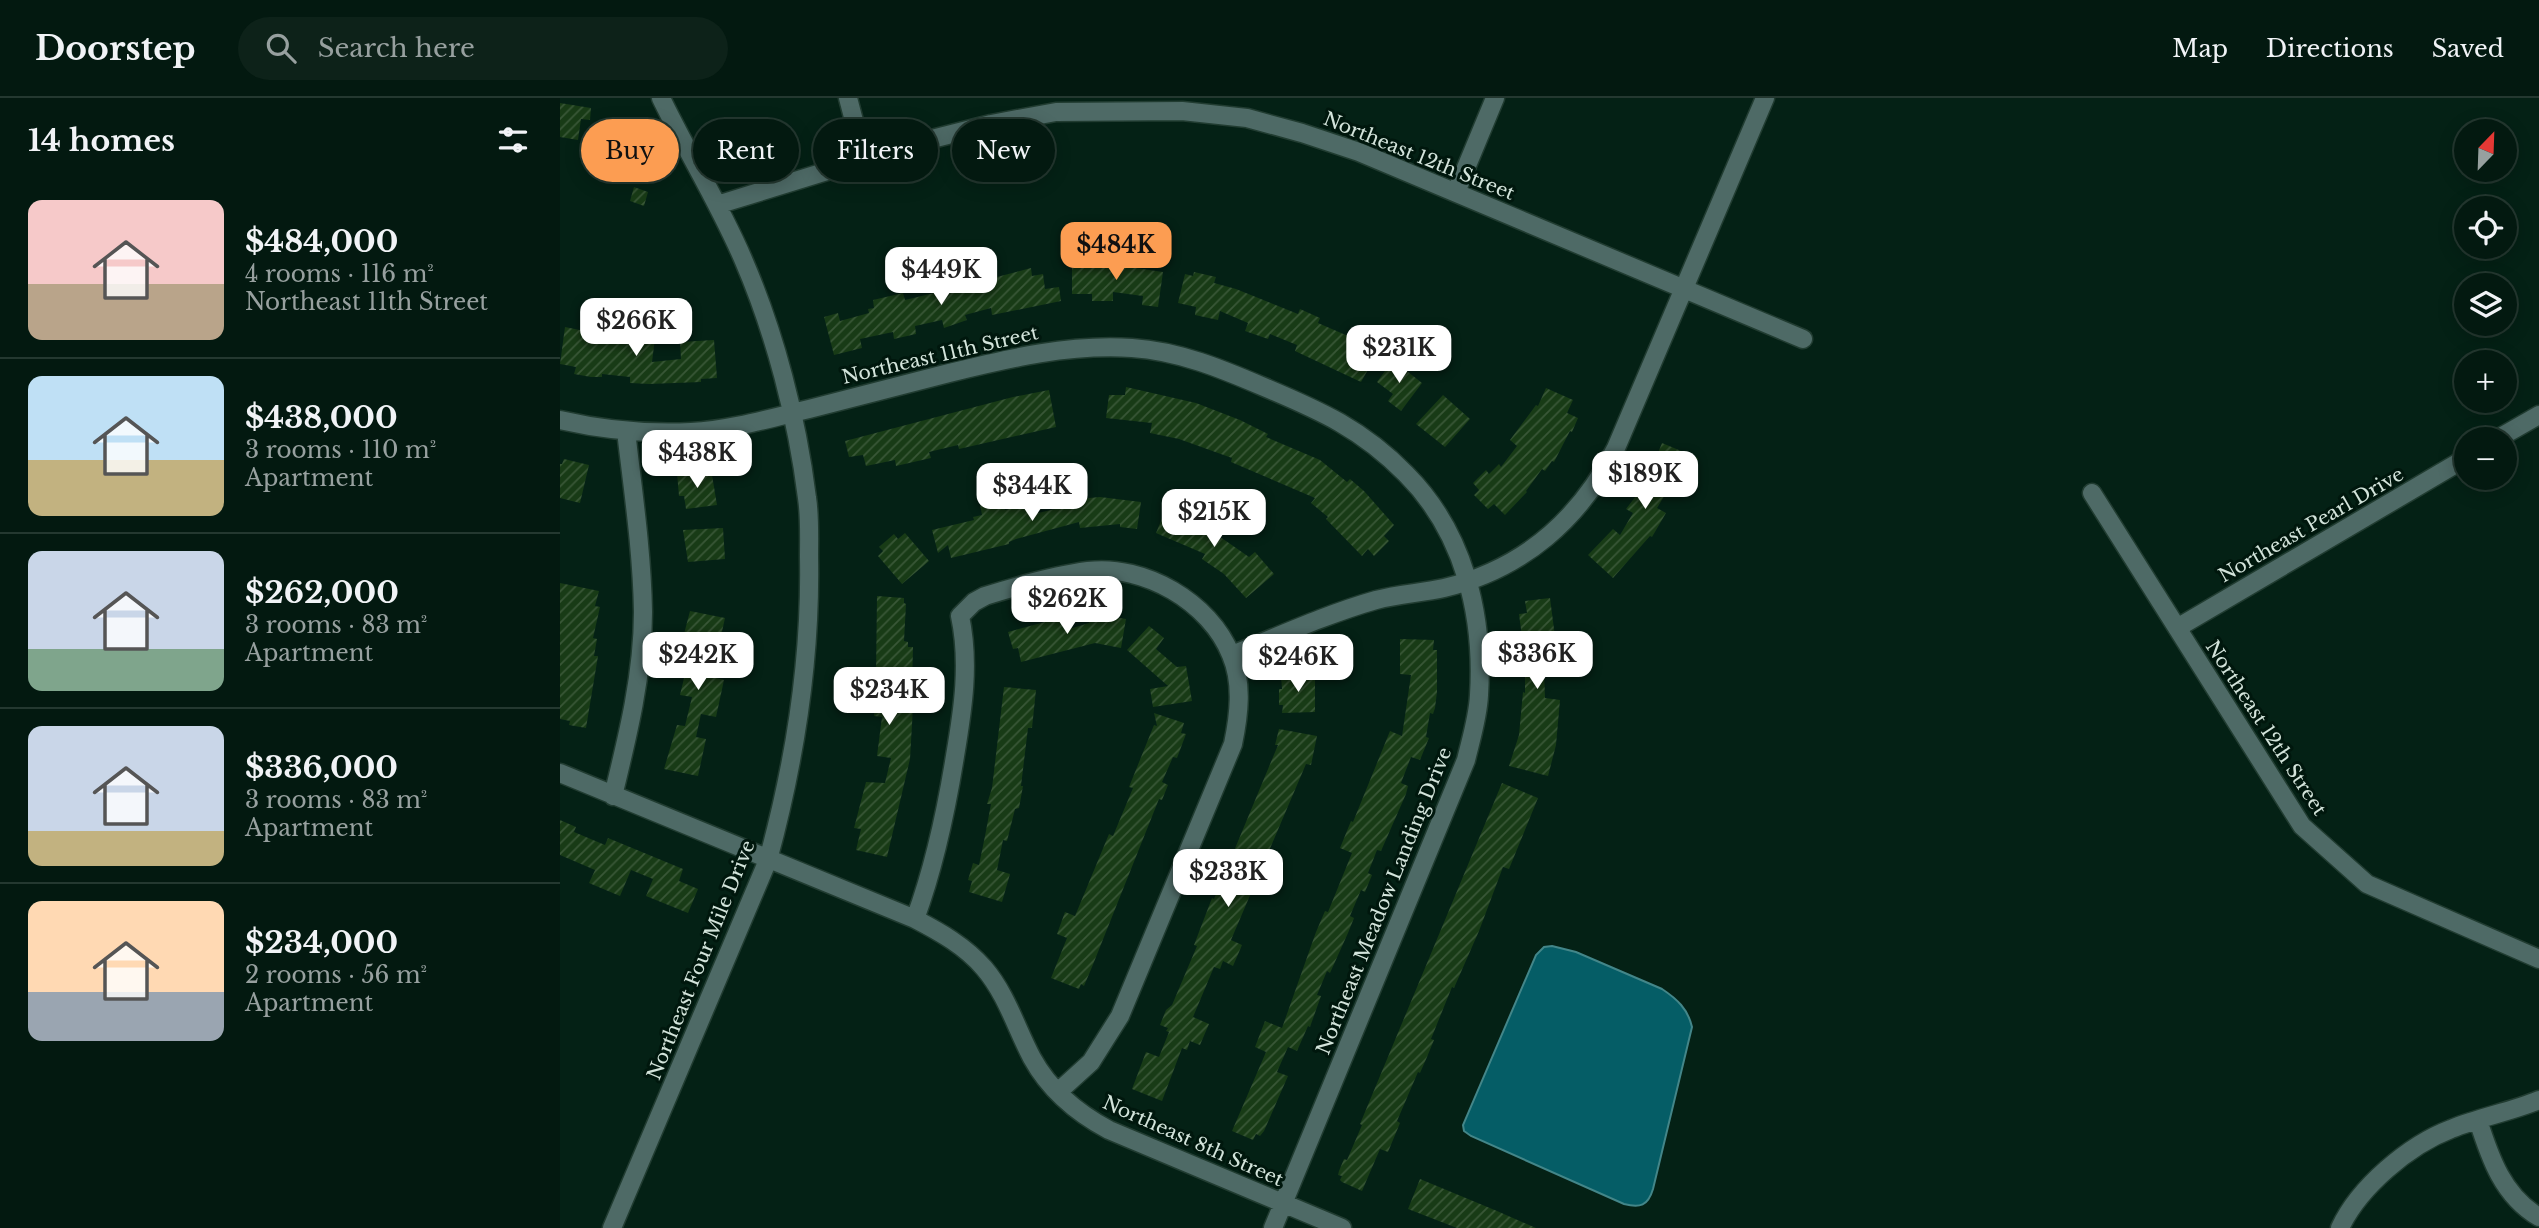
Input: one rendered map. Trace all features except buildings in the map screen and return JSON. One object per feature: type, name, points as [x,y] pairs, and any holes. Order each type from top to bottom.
[{"type":"street","name":"Northeast Four Mile Drive","points":[[612,1228],[768,860],[779,820],[803,693],[810,595],[808,500],[778,358],[743,259],[661,98]]},
{"type":"street","points":[[848,98],[854,119]]},
{"type":"street","points":[[1456,192],[1495,98]]},
{"type":"street","points":[[1232,655],[1375,601],[1468,580],[1534,549],[1566,520],[1594,486],[1616,448],[1765,98]]},
{"type":"street","name":"Northeast 12th Street","points":[[938,139],[991,124],[1086,105],[1247,118],[1359,152],[1685,287],[1802,339]]},
{"type":"street","name":"Northeast 12th Street","points":[[717,205],[813,175]]},
{"type":"street","name":"Northeast 11th Street","points":[[560,420],[626,431],[692,432],[791,414],[1006,358],[1080,347],[1135,348],[1198,360],[1318,410],[1370,441],[1415,482],[1433,505],[1455,544],[1468,580]]},
{"type":"street","points":[[2517,428],[2539,415]]},
{"type":"street","points":[[613,796],[635,708],[643,615],[641,570],[626,431]]},
{"type":"street","name":"Northeast Pearl Drive","points":[[2177,628],[2454,465]]},
{"type":"street","name":"Northeast 12th Street","points":[[2092,493],[2302,826],[2367,884],[2539,959]]},
{"type":"street","points":[[915,919],[943,827],[962,715],[965,640],[960,616],[974,602],[994,593],[1089,571],[1120,572],[1151,581],[1178,593],[1196,607],[1218,631],[1232,655],[1238,687],[1239,715],[1233,744],[1121,1016],[1091,1062],[1058,1092]]},
{"type":"street","name":"Northeast Meadow Landing Drive","points":[[1273,1228],[1466,760],[1479,695],[1478,637],[1468,580]]},
{"type":"street","name":"Northeast 8th Street","points":[[560,774],[915,919],[943,934],[984,969],[1011,1010],[1033,1060],[1075,1109],[1109,1130],[1342,1228]]},
{"type":"street","points":[[2340,1228],[2365,1189],[2425,1142],[2450,1129],[2539,1100]]},
{"type":"street","points":[[2478,1120],[2491,1160],[2509,1191],[2530,1212],[2539,1217]]},
{"type":"water","points":[[1552,946],[1576,952],[1662,989],[1681,1005],[1688,1015],[1692,1027],[1653,1189],[1649,1199],[1643,1204],[1624,1204],[1464,1131],[1463,1125],[1536,955],[1544,947]]}]
